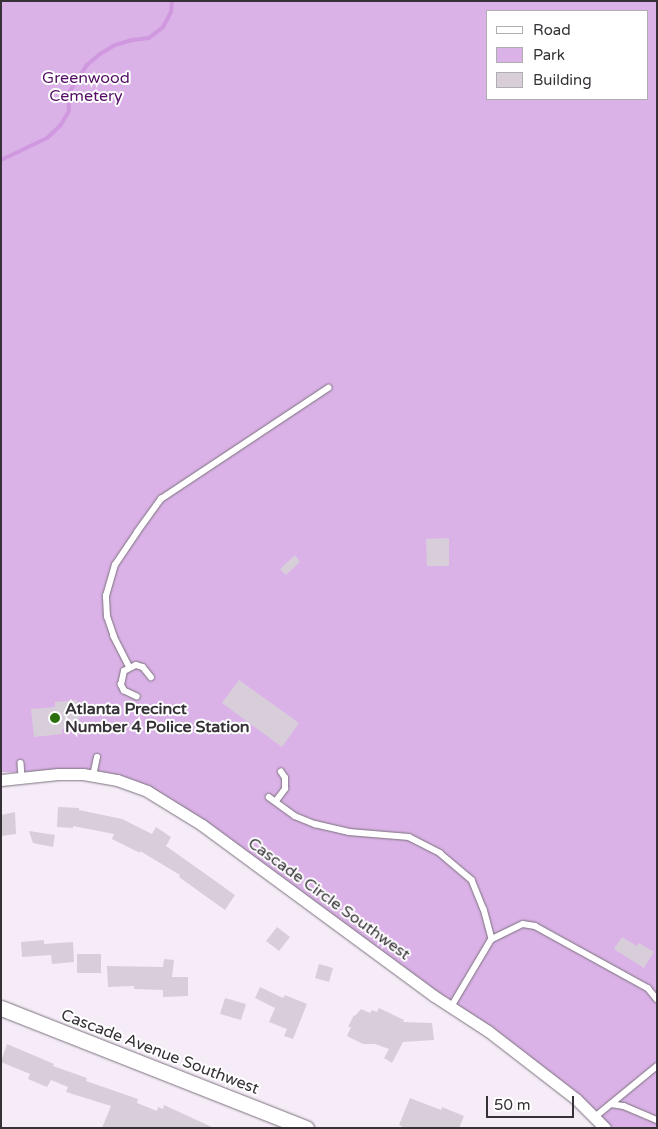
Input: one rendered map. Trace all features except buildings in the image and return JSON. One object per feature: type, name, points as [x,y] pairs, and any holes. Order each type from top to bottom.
[{"type":"main road","name":"Cascade Avenue Southwest","points":[[1,1008],[306,1128]]},
{"type":"street","name":"Cascade Circle Southwest","points":[[1,780],[58,774],[93,776],[117,780],[147,791],[202,825],[451,1008],[495,1037],[576,1099],[605,1128]]},
{"type":"lane","points":[[129,667],[109,624],[106,596],[115,565],[137,532],[161,499],[328,388]]},
{"type":"lane","points":[[137,697],[130,696],[121,685],[124,672],[129,667],[143,667],[151,677]]},
{"type":"lane","points":[[93,776],[97,757]]},
{"type":"lane","points":[[21,764],[22,778]]},
{"type":"lane","points":[[276,801],[285,789],[285,778],[281,772]]},
{"type":"lane","points":[[269,797],[295,816],[315,824],[349,832],[409,837],[440,853],[472,880],[484,908],[492,939]]},
{"type":"lane","points":[[451,1008],[492,939],[523,924],[535,926],[648,988],[657,999]]},
{"type":"lane","points":[[595,1117],[657,1066]]},
{"type":"lane","points":[[611,1104],[624,1106],[657,1120]]},
{"type":"green space","name":"Greenwood Cemetery","points":[[1,1],[657,1],[657,1128],[607,1128],[539,1071],[162,802],[81,774],[1,772]]},
{"type":"waterway","points":[[1,160],[47,138],[60,126],[69,111],[68,94],[87,65],[115,45],[149,38],[163,27],[171,12],[172,1]]},
{"type":"place","name":"Atlanta Precinct Number 4 Police Station","points":[[55,718]]}]
